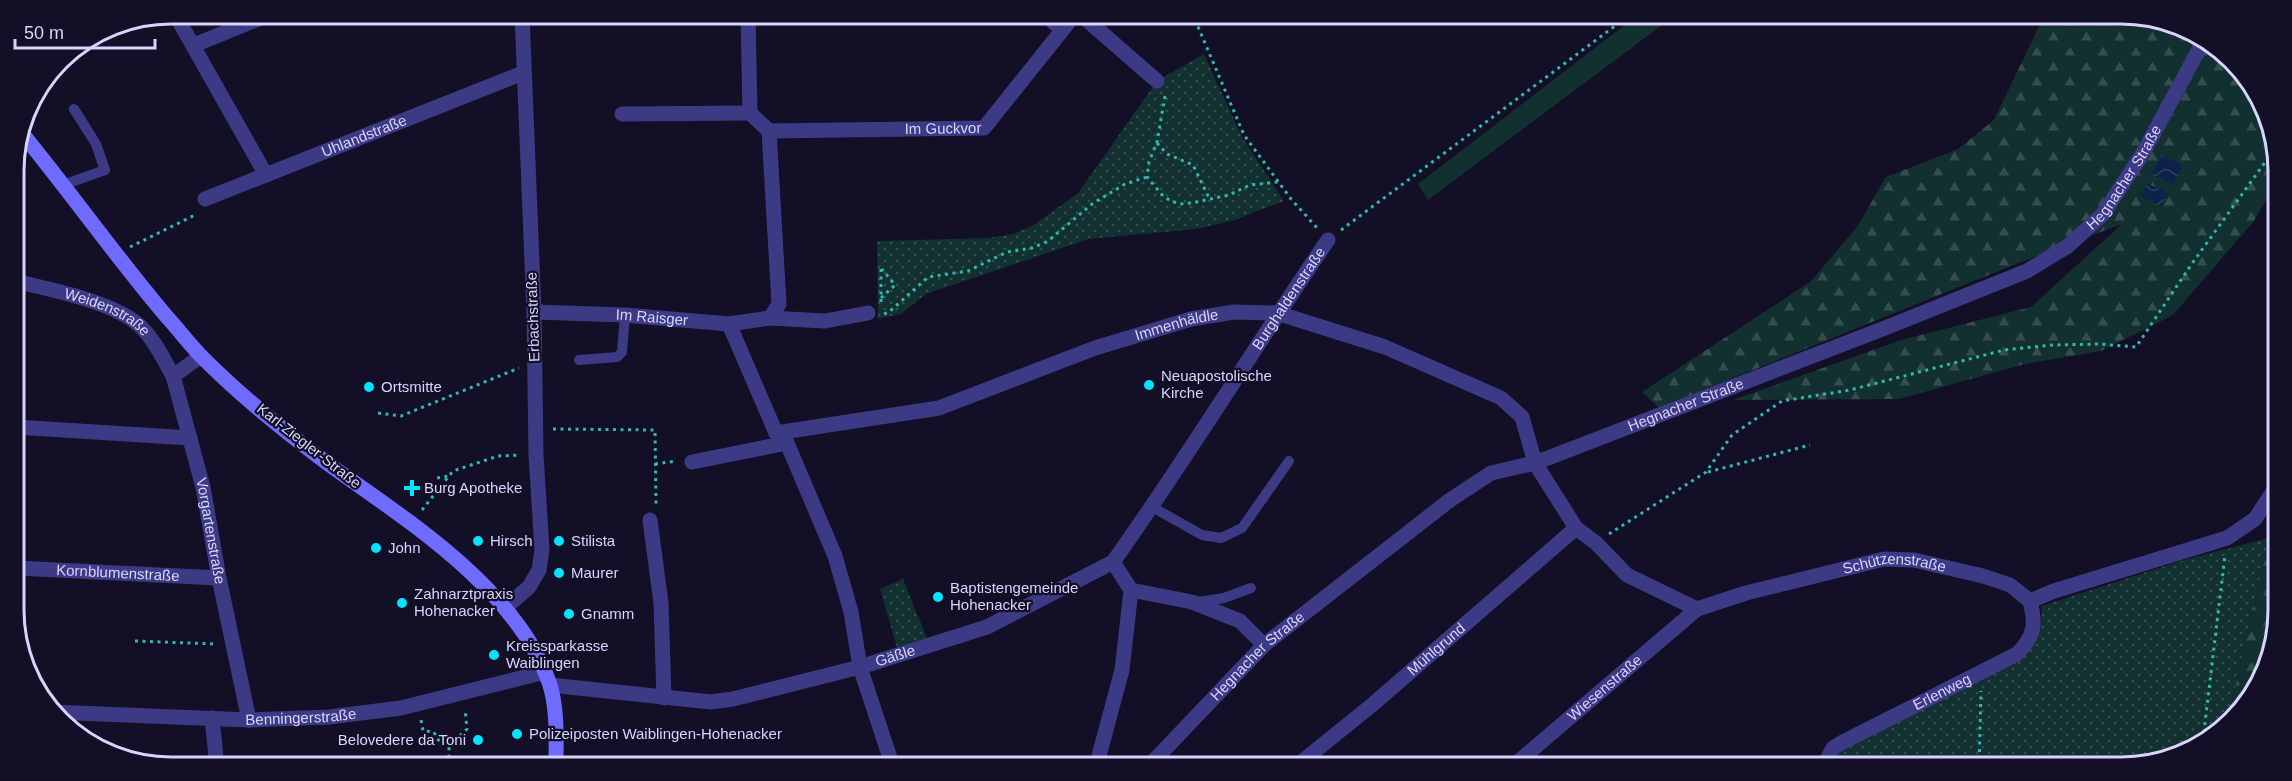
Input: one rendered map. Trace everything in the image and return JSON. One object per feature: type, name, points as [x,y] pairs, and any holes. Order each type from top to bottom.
[{"type":"street","points":[[181,24],[266,175]]},
{"type":"street","points":[[194,45],[246,24]]},
{"type":"street","name":"Erbachstraße","points":[[506,607],[529,587],[539,570],[542,550],[536,454],[534,312],[522,24]]},
{"type":"street","points":[[748,24],[750,113]]},
{"type":"street","name":"Im Guckvor","points":[[769,131],[984,128],[1068,24]]},
{"type":"street","points":[[1083,24],[1157,81]]},
{"type":"street","name":"Hegnacher Straße","points":[[1158,757],[1264,645],[1450,500],[1491,473],[1535,463],[1885,328],[2027,271],[2068,246],[2103,214],[2143,153],[2200,47]]},
{"type":"street","name":"Uhlandstraße","points":[[205,199],[523,73]]},
{"type":"street","points":[[622,114],[750,113],[769,131],[778,304],[770,318]]},
{"type":"street","name":"Karl-Ziegler-Straße","points":[[27,140],[115,255],[201,356],[288,433],[412,523],[489,589],[506,607],[523,632],[547,678],[556,735],[556,757]]},
{"type":"street","name":"Burghaldenstraße","points":[[1113,562],[1152,507],[1277,314],[1328,240]]},
{"type":"street","name":"Weidenstraße","points":[[24,283],[63,293],[126,316],[141,327],[173,376]]},
{"type":"street","name":"Im Raisger","points":[[534,312],[626,315],[729,324],[770,318],[825,321],[868,313]]},
{"type":"street","name":"Immenhäldle","points":[[684,462],[782,438],[939,408],[1095,348],[1191,319],[1234,312],[1277,314],[1385,347],[1501,398],[1521,417],[1535,463]]},
{"type":"street","points":[[729,324],[835,556],[851,612],[860,667],[890,757]]},
{"type":"street","points":[[173,376],[201,356]]},
{"type":"street","name":"Vorgartenstraße","points":[[173,376],[203,487],[219,578],[249,720]]},
{"type":"street","points":[[24,428],[190,438]]},
{"type":"street","points":[[1535,463],[1576,528],[1596,543],[1627,574],[1697,609]]},
{"type":"street","points":[[2030,601],[2054,591],[2227,538],[2255,519],[2268,499]]},
{"type":"street","points":[[650,520],[662,603],[664,698]]},
{"type":"street","name":"Mühlgrund","points":[[1307,757],[1372,705],[1576,528]]},
{"type":"street","name":"Schützenstraße","points":[[1697,609],[1779,584],[1884,559],[1914,560],[1983,576],[2010,585],[2030,601]]},
{"type":"street","points":[[1098,757],[1122,670],[1131,590],[1113,562]]},
{"type":"street","name":"Gäßle","points":[[547,678],[664,698],[711,702],[733,699],[860,667],[987,627],[1113,562]]},
{"type":"street","name":"Kornblumenstraße","points":[[24,568],[219,578]]},
{"type":"street","points":[[1131,590],[1192,602],[1240,621],[1264,645]]},
{"type":"street","name":"Erlenweg","points":[[1828,757],[1833,748],[1841,743],[2017,654],[2029,642],[2034,619],[2030,601]]},
{"type":"street","name":"Wiesenstraße","points":[[1524,757],[1697,609]]},
{"type":"street","name":"Benningerstraße","points":[[66,713],[249,720],[329,717],[401,708],[547,678]]},
{"type":"street","points":[[212,718],[217,757]]},
{"type":"lane","points":[[63,185],[105,170],[96,144],[74,109]]},
{"type":"lane","points":[[579,360],[617,357],[622,352],[626,315]]},
{"type":"lane","points":[[1152,507],[1202,535],[1221,538],[1242,528],[1289,461]]},
{"type":"lane","points":[[1192,602],[1224,598],[1251,588]]},
{"type":"path","points":[[1197,24],[1244,135],[1278,182],[1328,240],[1618,24]]},
{"type":"path","points":[[1157,81],[1166,87],[1157,142],[1149,162],[1147,177],[1154,187],[1171,201],[1192,203],[1228,195],[1250,184],[1278,182]]},
{"type":"path","points":[[1157,142],[1167,154],[1192,165],[1210,200]]},
{"type":"path","points":[[1706,472],[1732,435],[1782,401],[1850,390],[2004,350],[2052,345],[2099,344],[2136,347],[2191,265],[2268,159]]},
{"type":"path","points":[[868,313],[889,312],[928,277],[968,271],[1007,252],[1032,248],[1048,241],[1092,204],[1125,184],[1147,177]]},
{"type":"path","points":[[115,255],[208,208],[205,199]]},
{"type":"path","points":[[881,268],[895,285],[881,298],[881,288],[881,268]]},
{"type":"path","points":[[378,414],[401,416],[535,362]]},
{"type":"path","points":[[536,429],[655,430],[656,507],[650,520]]},
{"type":"path","points":[[1596,543],[1706,472],[1810,445]]},
{"type":"path","points":[[412,523],[453,471],[498,456],[536,454]]},
{"type":"path","points":[[655,464],[684,462]]},
{"type":"path","points":[[437,477],[449,476]]},
{"type":"path","points":[[2204,731],[2227,538]]},
{"type":"path","points":[[135,641],[233,645]]},
{"type":"path","points":[[1979,757],[1981,673]]},
{"type":"path","points":[[418,704],[423,731],[434,732],[437,739],[449,746]]},
{"type":"path","points":[[449,757],[449,746],[467,729]]},
{"type":"green space","points":[[1626,24],[1664,24],[1428,200],[1418,184]]},
{"type":"green space","points":[[2040,24],[2121,24],[2159,29],[2178,35],[2211,54],[2232,74],[2243,89],[2253,106],[2265,142],[2268,161],[2268,196],[2254,221],[2173,315],[2101,351],[2025,364],[1899,399],[1733,400],[1901,340],[2031,307],[2122,224],[2021,262],[1659,408],[1642,392],[1810,282],[1857,227],[1886,177],[1958,149],[1994,120]]},
{"type":"green space","points":[[1204,54],[1242,137],[1284,201],[1232,221],[1196,229],[1089,239],[926,294],[901,314],[878,319],[877,241],[988,238],[1013,234],[1034,225],[1078,193],[1157,81]]},
{"type":"green space","points":[[2268,538],[2230,709],[2218,721],[2186,742],[2159,752],[2131,757],[1832,757],[1841,743],[2026,656],[2039,632],[2041,606],[2184,560]]},
{"type":"green space","points":[[2268,542],[2268,610],[2263,648],[2253,675],[2230,709]]},
{"type":"green space","points":[[903,579],[928,641],[898,651],[880,589]]},
{"type":"water","points":[[2162,155],[2183,166],[2173,185],[2151,174]]},
{"type":"water","points":[[2147,183],[2168,193],[2162,207],[2140,196]]},
{"type":"place","name":"Neuapostolische Kirche","points":[[1149,385]]},
{"type":"place","name":"Ortsmitte","points":[[369,387]]},
{"type":"place","name":"Burg Apotheke","points":[[412,488]]},
{"type":"place","name":"Hirsch","points":[[478,541]]},
{"type":"place","name":"Stilista","points":[[559,541]]},
{"type":"place","name":"John","points":[[376,548]]},
{"type":"place","name":"Maurer","points":[[559,573]]},
{"type":"place","name":"Baptistengemeinde Hohenacker","points":[[938,597]]},
{"type":"place","name":"Zahnarztpraxis Hohenacker","points":[[402,603]]},
{"type":"place","name":"Gnamm","points":[[569,614]]},
{"type":"place","name":"Kreissparkasse Waiblingen","points":[[494,655]]},
{"type":"place","name":"Polizeiposten Waiblingen-Hohenacker","points":[[517,734]]},
{"type":"place","name":"Belovedere da Toni","points":[[478,740]]}]
